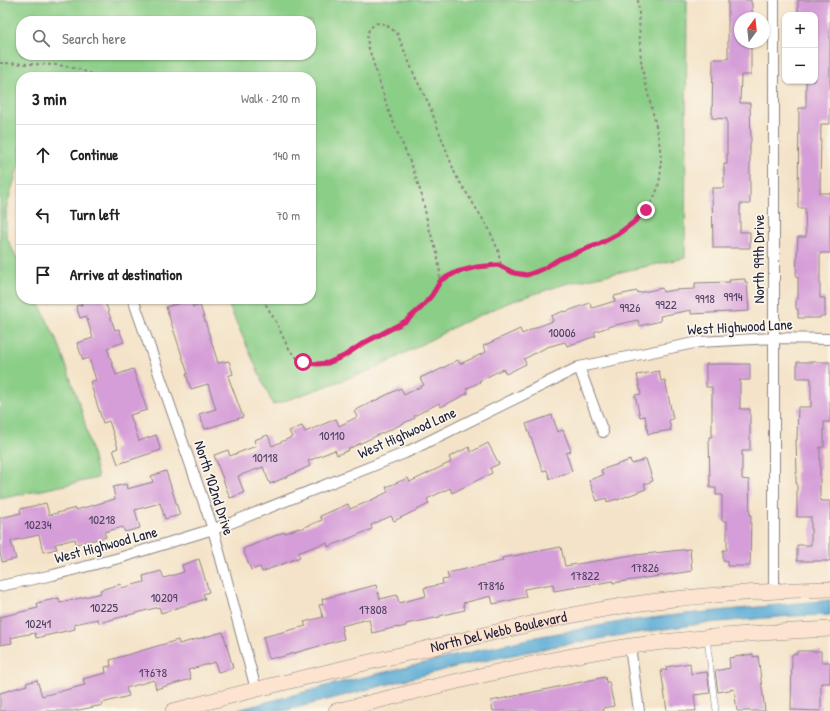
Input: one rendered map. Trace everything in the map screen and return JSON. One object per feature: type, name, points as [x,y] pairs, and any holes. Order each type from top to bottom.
[{"type":"street","name":"North 99th Drive","points":[[774,0],[774,591]]},
{"type":"street","name":"North 102nd Drive","points":[[135,304],[213,529],[256,689]]},
{"type":"street","name":"West Highwood Lane","points":[[0,586],[53,575],[119,558],[213,529],[405,453],[579,367],[699,342],[774,338],[830,339]]},
{"type":"street","points":[[579,367],[603,432]]},
{"type":"street","name":"North Del Webb Boulevard","points":[[173,711],[256,689],[498,632],[622,606],[706,596],[830,589]]},
{"type":"street","points":[[336,711],[534,664],[630,647],[707,638],[830,629]]},
{"type":"street","points":[[630,647],[640,711]]},
{"type":"lane","points":[[707,638],[716,711]]},
{"type":"path","points":[[266,304],[286,345],[295,356],[303,362],[317,364],[328,363],[344,356],[362,344],[406,321],[422,307],[441,280],[457,272],[477,267],[498,265],[514,273],[527,275],[543,269],[559,259],[599,244],[618,234],[634,222],[646,210],[654,196],[660,178],[658,136],[641,59],[638,0]]},
{"type":"path","points":[[437,287],[440,273],[437,253],[428,225],[422,196],[413,169],[388,112],[368,46],[367,34],[370,28],[378,23],[385,24],[397,33],[416,79],[428,102],[456,176],[489,229],[498,250],[500,262],[504,267]]},
{"type":"path","points":[[0,63],[59,65],[86,72]]},
{"type":"green space","points":[[0,0],[687,0],[685,258],[565,284],[510,302],[460,324],[377,368],[273,405],[228,304],[316,304],[316,72],[16,72],[16,174],[6,209],[6,236],[16,257],[16,304],[39,304],[59,345],[82,412],[98,478],[0,499]]},
{"type":"water","points":[[830,600],[830,615],[790,616],[707,623],[616,636],[556,646],[455,667],[284,711],[234,711],[334,684],[536,637],[620,622]]},
{"type":"building","points":[[728,0],[751,0],[752,12],[734,12],[734,48],[751,48],[751,75],[741,75],[740,103],[750,103],[750,204],[740,204],[740,232],[750,232],[750,248],[713,248],[712,188],[724,188],[724,164],[727,164],[727,119],[712,118],[713,59],[728,59]]},
{"type":"building","points":[[798,0],[830,0],[830,124],[821,124],[820,193],[830,193],[830,253],[820,253],[820,298],[825,298],[825,316],[820,316],[820,318],[798,318],[798,309],[796,309],[796,299],[798,299],[798,277],[796,277],[798,237],[806,237],[805,208],[798,208],[799,108],[806,108],[806,84],[818,84],[818,12],[798,12]]},
{"type":"building","points":[[745,279],[745,282],[747,282],[749,311],[691,314],[691,310],[660,316],[661,321],[639,326],[638,320],[611,326],[594,332],[596,336],[567,346],[565,342],[547,347],[524,359],[526,364],[506,374],[503,369],[479,381],[480,382],[466,389],[468,393],[441,407],[439,403],[414,416],[415,418],[337,455],[335,450],[308,461],[310,466],[270,484],[263,467],[238,476],[244,493],[230,498],[214,455],[228,450],[230,456],[256,446],[254,440],[268,435],[272,446],[292,437],[289,431],[302,426],[305,432],[336,419],[339,426],[357,417],[354,411],[401,388],[404,395],[424,385],[420,378],[458,360],[460,364],[486,352],[483,346],[520,329],[522,334],[553,321],[551,316],[564,311],[565,312],[590,303],[592,308],[615,301],[614,296],[637,291],[638,293],[662,288],[663,292],[695,289],[695,283],[730,282],[729,280]]},
{"type":"building","points":[[106,304],[115,330],[119,329],[124,342],[107,348],[116,375],[133,369],[147,410],[130,415],[139,441],[156,435],[161,450],[118,464],[113,450],[118,448],[109,421],[103,423],[90,382],[96,380],[89,358],[83,360],[77,343],[93,338],[86,316],[80,318],[76,306]]},
{"type":"building","points":[[176,304],[192,304],[193,307],[200,305],[218,363],[229,361],[233,374],[228,376],[243,417],[205,429],[199,414],[216,409],[208,384],[191,389],[186,374],[188,374],[166,307]]},
{"type":"building","points":[[797,362],[830,362],[830,422],[824,422],[824,447],[820,447],[820,501],[830,501],[830,561],[797,561],[797,545],[811,545],[811,517],[797,517],[796,440],[798,407],[811,407],[811,378],[797,378]]},
{"type":"building","points":[[706,364],[750,364],[750,380],[740,380],[740,409],[750,409],[750,451],[742,451],[742,479],[749,480],[750,515],[751,514],[750,566],[727,566],[727,561],[723,561],[723,550],[727,550],[727,521],[722,521],[722,495],[716,495],[716,488],[710,488],[709,437],[712,437],[712,387],[706,387]]},
{"type":"building","points":[[659,371],[661,381],[665,380],[673,419],[669,420],[671,430],[648,434],[645,416],[640,417],[635,395],[641,394],[637,375]]},
{"type":"building","points":[[552,415],[558,432],[563,430],[571,451],[566,453],[572,471],[550,479],[547,470],[543,471],[526,424]]},
{"type":"building","points":[[488,443],[499,464],[490,468],[492,473],[452,493],[450,488],[427,499],[429,504],[394,521],[391,516],[371,525],[372,529],[328,547],[327,543],[316,546],[298,553],[300,557],[262,572],[260,567],[251,570],[243,549],[284,532],[300,529],[322,520],[320,516],[348,504],[350,509],[365,503],[388,492],[386,487],[408,478],[410,482],[451,462],[449,457],[469,447],[471,452]]},
{"type":"building","points":[[646,459],[653,481],[644,484],[646,489],[617,500],[607,502],[606,498],[597,501],[589,480],[603,475],[601,470],[630,460],[632,464]]},
{"type":"building","points":[[166,471],[180,515],[165,519],[160,503],[135,510],[140,528],[125,532],[123,527],[104,532],[106,537],[76,544],[75,539],[55,544],[57,549],[43,552],[39,535],[11,541],[16,559],[2,562],[0,553],[0,518],[21,513],[20,509],[46,503],[49,515],[76,508],[76,510],[115,499],[113,487],[126,484],[127,489],[153,482],[151,476]]},
{"type":"building","points":[[561,547],[565,566],[627,556],[690,549],[692,571],[613,583],[613,581],[554,591],[553,584],[524,589],[526,597],[493,604],[491,596],[463,603],[465,610],[406,624],[406,626],[372,633],[369,619],[341,626],[344,639],[269,659],[263,637],[306,626],[304,622],[323,617],[319,605],[323,604],[322,599],[376,585],[380,599],[397,595],[399,603],[426,596],[424,588],[443,584],[442,580],[449,579],[447,573],[503,561],[502,558]]},
{"type":"building","points":[[199,559],[209,592],[203,594],[205,599],[161,613],[159,607],[99,623],[98,619],[74,624],[75,629],[36,638],[35,633],[23,635],[11,638],[12,643],[0,645],[0,617],[38,608],[37,603],[59,598],[60,603],[101,593],[100,590],[121,584],[122,588],[144,582],[143,576],[161,571],[164,578],[184,572],[182,565]]},
{"type":"building","points":[[223,632],[233,668],[218,672],[215,662],[188,670],[191,679],[156,689],[154,680],[126,688],[129,696],[102,703],[103,705],[74,711],[0,711],[0,693],[27,685],[26,683],[37,680],[42,696],[85,685],[83,679],[106,673],[105,667],[111,666],[110,660],[178,640],[179,644]]},
{"type":"building","points":[[797,651],[821,651],[821,662],[830,662],[830,683],[821,683],[821,711],[791,710],[792,654],[797,654]]},
{"type":"building","points":[[753,654],[753,657],[758,656],[765,711],[737,711],[734,689],[718,692],[715,671],[730,668],[729,658]]},
{"type":"building","points":[[690,663],[691,674],[707,672],[710,693],[694,695],[696,711],[667,711],[661,670],[667,670],[666,667]]},
{"type":"building","points":[[605,677],[606,682],[609,682],[614,706],[603,708],[604,711],[493,711],[491,701]]},
{"type":"route","points":[[303,362],[317,364],[328,363],[344,356],[383,332],[406,321],[422,307],[432,295],[441,280],[457,272],[477,267],[498,265],[514,273],[527,275],[543,269],[559,259],[599,244],[618,234],[634,222],[646,210]]}]
